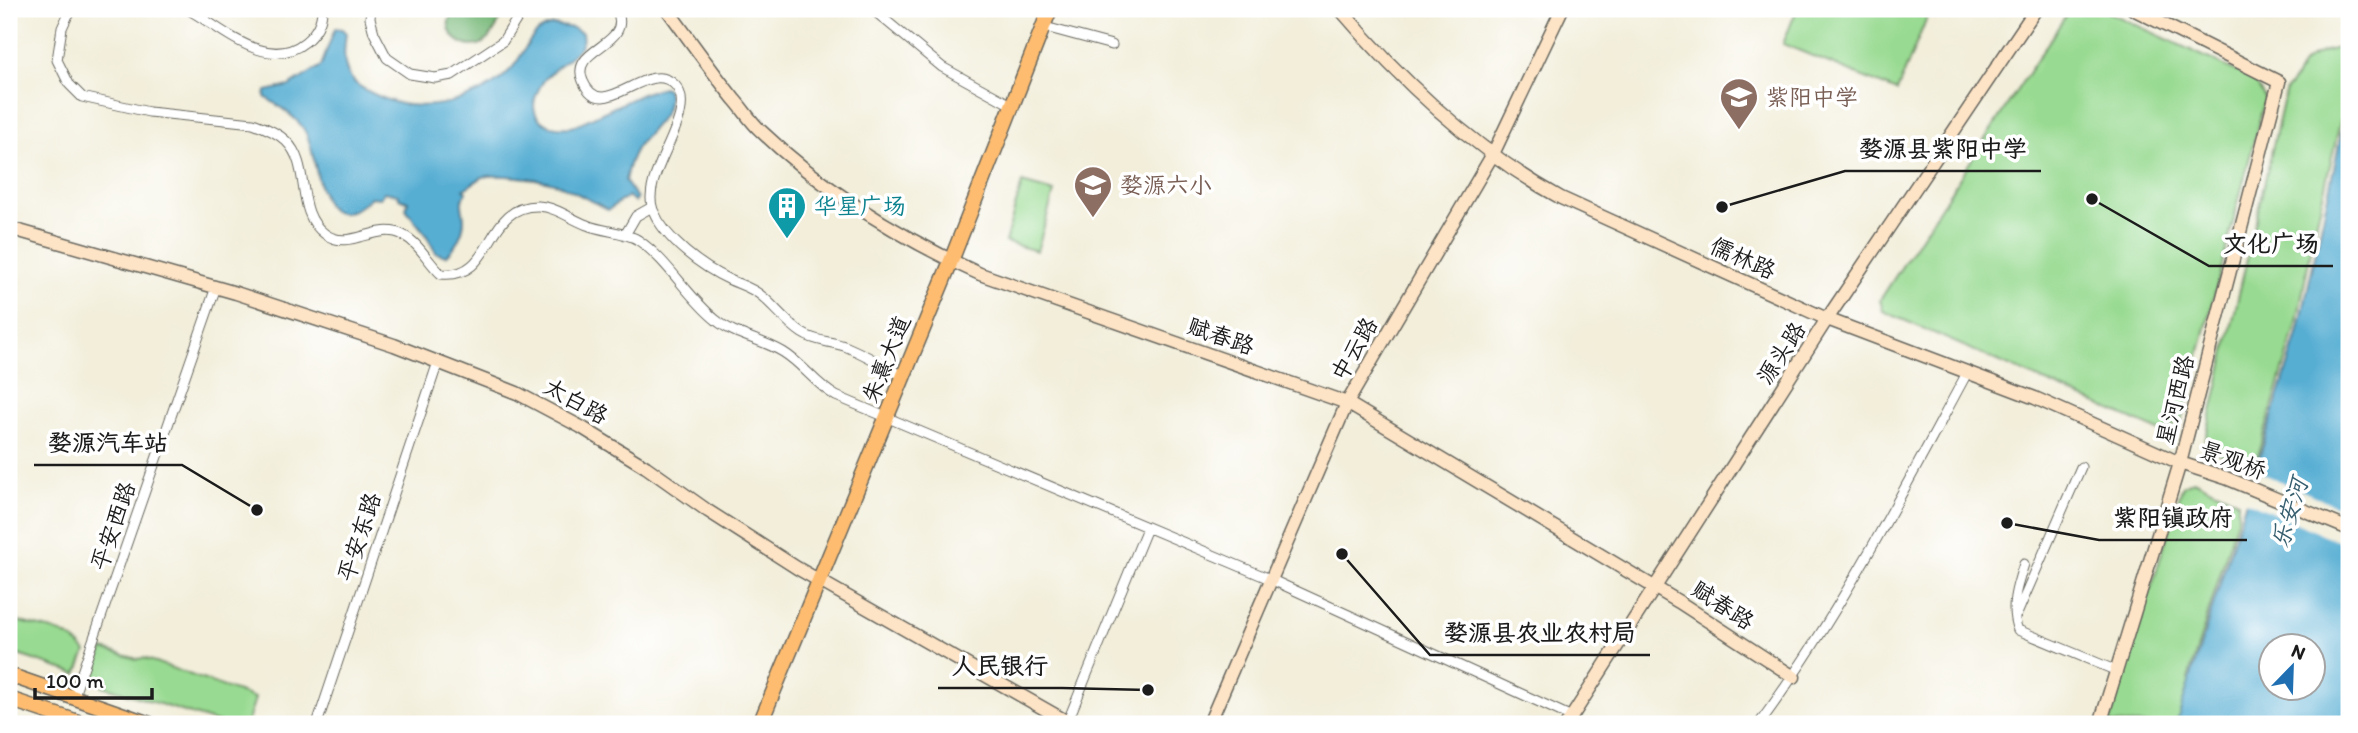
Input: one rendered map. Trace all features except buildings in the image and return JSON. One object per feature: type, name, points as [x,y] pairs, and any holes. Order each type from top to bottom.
[{"type":"main road","name":"朱熹大道","points":[[760,724],[951,261],[1050,9]]},
{"type":"main road","points":[[9,676],[150,724]]},
{"type":"main road","points":[[9,699],[75,723]]},
{"type":"street","points":[[74,9],[62,28],[57,60],[75,92],[92,100],[138,109],[253,123],[267,128],[286,140],[294,150],[310,218],[325,234],[349,240],[380,231],[395,232],[413,243],[441,274],[449,275],[459,274],[477,263],[500,223],[523,207],[539,206],[556,210],[596,229],[625,235],[638,241],[664,264],[718,323],[782,351],[826,391],[886,419],[1270,579],[1569,720]]},
{"type":"street","points":[[187,9],[250,47],[272,53],[288,52],[314,35],[319,26],[322,9]]},
{"type":"street","points":[[371,9],[370,19],[374,33],[387,58],[410,74],[435,78],[452,75],[503,41],[523,9]]},
{"type":"street","points":[[615,9],[619,15],[620,26],[612,38],[584,61],[580,72],[584,84],[593,94],[606,97],[638,83],[662,77],[674,84],[682,100],[679,118],[653,182],[650,198],[664,228],[690,257],[751,288],[802,333],[817,340],[844,345],[903,376]]},
{"type":"street","name":"赋春路","points":[[667,9],[711,70],[760,130],[805,170],[857,206],[951,261],[1050,300],[1347,403],[1655,587],[1794,677]]},
{"type":"street","points":[[872,9],[942,66],[1013,106]]},
{"type":"street","name":"儒林路","points":[[1340,9],[1380,57],[1423,97],[1524,177],[1561,198],[1827,319],[2035,398],[2180,463]]},
{"type":"street","name":"中云路","points":[[1209,724],[1347,403],[1493,154],[1562,9]]},
{"type":"street","name":"源头路","points":[[1569,720],[1827,319],[2036,9]]},
{"type":"street","points":[[2133,9],[2155,14]]},
{"type":"street","name":"星河西路","points":[[2099,724],[2180,463],[2279,82],[2155,14]]},
{"type":"street","points":[[1045,27],[1112,45]]},
{"type":"street","points":[[625,235],[636,216],[652,207]]},
{"type":"street","name":"太白路","points":[[9,228],[216,287],[394,345],[517,393],[581,427],[646,467],[776,555],[1069,723]]},
{"type":"street","name":"平安西路","points":[[73,698],[216,287]]},
{"type":"street","name":"平安东路","points":[[317,724],[438,362]]},
{"type":"street","points":[[1759,724],[1794,677],[1864,564],[1967,373]]},
{"type":"street","name":"景观桥","points":[[2180,463],[2226,478],[2349,529]]},
{"type":"street","points":[[2015,618],[2081,467]]},
{"type":"street","points":[[1069,723],[1147,528]]},
{"type":"street","points":[[2025,565],[2015,589],[2015,618],[2018,630],[2117,671]]},
{"type":"green space","points":[[459,9],[499,9],[499,21],[484,42],[473,46],[466,45],[450,31],[449,19]]},
{"type":"green space","points":[[1797,9],[1914,9],[1928,15],[1897,91],[1783,44]]},
{"type":"green space","points":[[2070,9],[2102,9],[2253,79],[2265,98],[2182,421],[2161,432],[1883,311],[1880,300]]},
{"type":"green space","points":[[2349,47],[2349,85],[2315,229],[2296,327],[2257,459],[2236,460],[2222,455],[2205,442],[2286,89],[2310,58],[2326,51]]},
{"type":"green space","points":[[1022,183],[1054,192],[1037,251],[1005,242]]},
{"type":"green space","points":[[2193,480],[2238,501],[2238,516],[2188,679],[2194,696],[2185,724],[2109,724],[2183,485]]},
{"type":"green space","points":[[9,618],[50,629],[78,643],[86,652],[77,674],[9,652]]},
{"type":"green space","points":[[103,649],[137,659],[144,658],[255,698],[247,724],[222,724],[100,685],[94,675]]},
{"type":"water","points":[[554,25],[573,28],[582,33],[582,41],[575,53],[547,77],[537,93],[535,110],[543,122],[572,127],[644,93],[663,87],[667,89],[667,107],[664,114],[636,149],[628,169],[625,181],[637,198],[635,202],[628,196],[608,210],[554,183],[507,176],[483,177],[464,189],[466,192],[462,203],[462,230],[456,245],[446,256],[436,253],[425,233],[406,210],[408,201],[399,198],[399,195],[384,192],[380,198],[371,197],[352,211],[338,213],[329,206],[322,193],[309,141],[303,128],[291,115],[265,97],[266,91],[289,86],[321,66],[335,28],[346,33],[345,65],[356,84],[392,101],[422,106],[465,98],[491,86],[512,68],[539,31]]},
{"type":"water","name":"乐安河","points":[[2349,98],[2349,724],[2176,724],[2298,334]]},
{"type":"pier","points":[[2252,469],[2349,511],[2349,546],[2243,500]]},
{"type":"place","name":"紫阳中学","points":[[1739,131]]},
{"type":"place","name":"文化广场","points":[[2092,199]]},
{"type":"place","name":"婺源县紫阳中学","points":[[1722,207]]},
{"type":"place","name":"婺源六小","points":[[1093,219]]},
{"type":"place","name":"华星广场","points":[[787,240]]},
{"type":"place","name":"婺源汽车站","points":[[257,510]]},
{"type":"place","name":"紫阳镇政府","points":[[2007,523]]},
{"type":"place","name":"婺源县农业农村局","points":[[1342,554]]},
{"type":"place","name":"人民银行","points":[[1148,690]]}]
